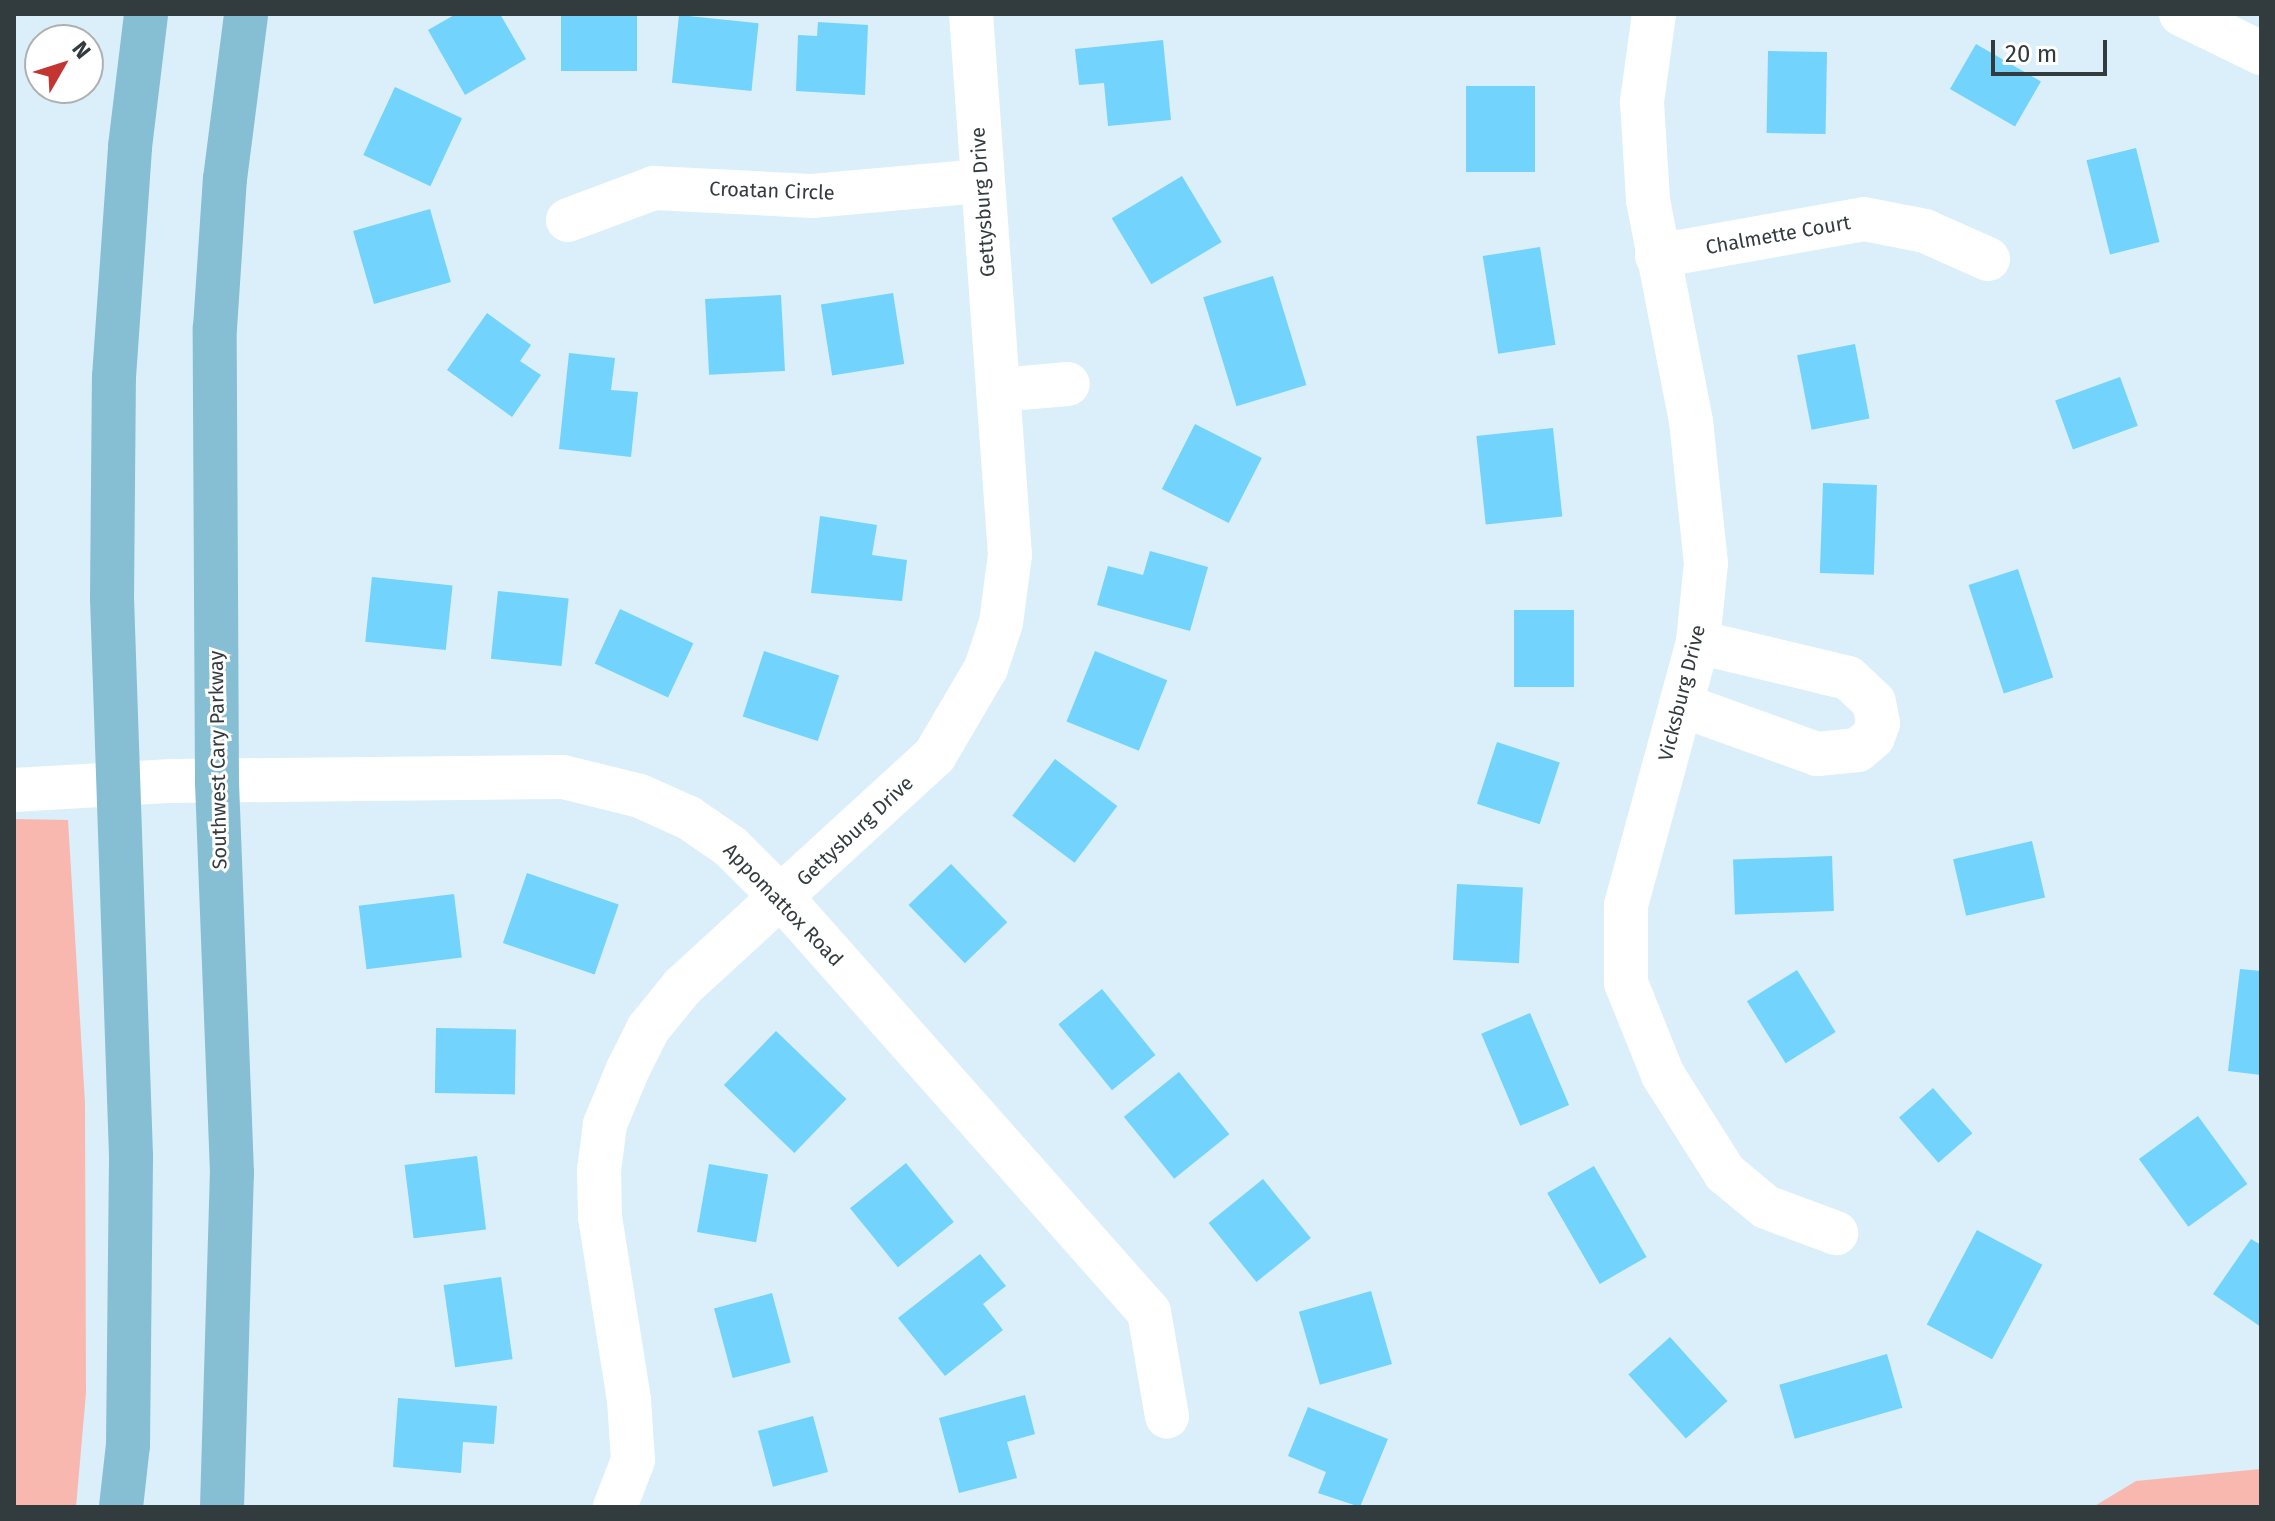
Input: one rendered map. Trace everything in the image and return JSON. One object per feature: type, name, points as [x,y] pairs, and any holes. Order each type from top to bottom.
[{"type":"main road","points":[[121,1507],[128,1445],[131,1156],[112,599],[114,377],[130,147],[146,14]]},
{"type":"main road","name":"Southwest Cary Parkway","points":[[222,1507],[232,1173],[217,783],[215,328],[225,179],[246,14]]},
{"type":"street","name":"Gettysburg Drive","points":[[615,1507],[633,1460],[629,1400],[600,1217],[605,1124],[648,1029],[682,987],[935,755],[986,668],[1001,623],[1010,555],[971,14]]},
{"type":"street","name":"Vicksburg Drive","points":[[1654,14],[1642,102],[1648,200],[1702,493],[1706,563],[1698,642],[1626,905],[1626,983],[1663,1075],[1725,1173],[1766,1207],[1836,1233]]},
{"type":"street","points":[[2181,14],[2261,53]]},
{"type":"street","name":"Croatan Circle","points":[[568,220],[654,188],[812,196],[981,181]]},
{"type":"street","name":"Chalmette Court","points":[[1657,256],[1864,219],[1925,231],[1988,259]]},
{"type":"street","points":[[998,390],[1068,384]]},
{"type":"street","points":[[1681,705],[1817,754],[1858,750],[1873,737],[1878,723],[1874,702],[1848,678],[1698,642]]},
{"type":"street","name":"Appomattox Road","points":[[14,790],[172,781],[217,783],[563,777],[603,784],[689,818],[731,847],[782,898],[1149,1312],[1167,1416]]},
{"type":"shaded area","points":[[14,819],[68,820],[85,1103],[86,1393],[76,1507],[14,1507]]},
{"type":"shaded area","points":[[2261,1469],[2261,1507],[2093,1507],[2136,1481]]},
{"type":"building","points":[[456,14],[500,14],[526,59],[465,95],[428,30]]},
{"type":"building","points":[[561,14],[637,14],[637,71],[561,71]]},
{"type":"building","points":[[679,15],[759,23],[751,91],[672,83]]},
{"type":"building","points":[[818,22],[868,25],[865,95],[796,91],[798,35],[817,36]]},
{"type":"building","points":[[1163,40],[1171,120],[1108,126],[1104,83],[1079,85],[1075,49]]},
{"type":"building","points":[[1976,44],[2041,82],[2015,127],[1950,89]]},
{"type":"building","points":[[1768,51],[1827,52],[1826,134],[1767,133]]},
{"type":"building","points":[[1466,86],[1535,86],[1535,172],[1466,172]]},
{"type":"building","points":[[395,87],[462,118],[430,186],[363,155]]},
{"type":"building","points":[[2136,148],[2159,242],[2110,254],[2087,160]]},
{"type":"building","points":[[1182,176],[1222,242],[1151,284],[1112,218]]},
{"type":"building","points":[[430,209],[451,282],[374,304],[353,231]]},
{"type":"building","points":[[1540,247],[1555,345],[1498,354],[1483,256]]},
{"type":"building","points":[[1273,276],[1306,385],[1237,406],[1203,297]]},
{"type":"building","points":[[893,293],[904,364],[832,376],[821,304]]},
{"type":"building","points":[[781,295],[785,371],[709,375],[705,299]]},
{"type":"building","points":[[487,313],[531,345],[520,361],[541,375],[512,417],[447,370]]},
{"type":"building","points":[[1855,344],[1870,419],[1812,430],[1797,355]]},
{"type":"building","points":[[569,353],[615,358],[611,390],[638,392],[631,457],[559,449]]},
{"type":"building","points":[[2120,377],[2138,426],[2073,449],[2055,401]]},
{"type":"building","points":[[1195,424],[1262,458],[1229,523],[1162,489]]},
{"type":"building","points":[[1553,428],[1562,517],[1486,525],[1476,436]]},
{"type":"building","points":[[1823,483],[1877,485],[1874,575],[1820,573]]},
{"type":"building","points":[[820,516],[877,525],[872,555],[907,560],[902,601],[811,593]]},
{"type":"building","points":[[1150,551],[1208,567],[1190,631],[1097,605],[1108,566],[1143,575]]},
{"type":"building","points":[[2018,569],[2053,677],[2004,693],[1969,585]]},
{"type":"building","points":[[372,577],[453,585],[446,650],[365,642]]},
{"type":"building","points":[[498,591],[569,598],[562,666],[491,659]]},
{"type":"building","points":[[620,609],[693,643],[668,698],[595,663]]},
{"type":"building","points":[[1514,610],[1574,610],[1574,687],[1514,687]]},
{"type":"building","points":[[764,651],[839,675],[818,741],[743,717]]},
{"type":"building","points":[[1095,651],[1167,680],[1139,751],[1067,721]]},
{"type":"building","points":[[1497,742],[1560,762],[1540,824],[1477,804]]},
{"type":"building","points":[[1055,759],[1117,806],[1075,863],[1012,816]]},
{"type":"building","points":[[2032,841],[2045,898],[1966,916],[1953,859]]},
{"type":"building","points":[[1832,856],[1834,911],[1735,914],[1733,859]]},
{"type":"building","points":[[951,864],[1007,922],[965,963],[909,905]]},
{"type":"building","points":[[527,873],[619,905],[595,975],[503,943]]},
{"type":"building","points":[[1457,884],[1523,887],[1519,963],[1453,960]]},
{"type":"building","points":[[454,894],[462,958],[367,969],[359,906]]},
{"type":"building","points":[[2240,969],[2261,971],[2261,1075],[2228,1071]]},
{"type":"building","points":[[1797,970],[1836,1032],[1786,1063],[1747,1001]]},
{"type":"building","points":[[1102,989],[1155,1055],[1112,1090],[1058,1024]]},
{"type":"building","points":[[1530,1013],[1569,1105],[1520,1126],[1481,1034]]},
{"type":"building","points":[[436,1028],[516,1029],[515,1094],[435,1093]]},
{"type":"building","points":[[776,1031],[846,1099],[794,1153],[724,1085]]},
{"type":"building","points":[[1179,1072],[1229,1134],[1174,1179],[1124,1117]]},
{"type":"building","points":[[1933,1088],[1972,1133],[1938,1163],[1899,1118]]},
{"type":"building","points":[[2198,1116],[2247,1184],[2188,1227],[2139,1159]]},
{"type":"building","points":[[477,1156],[486,1229],[414,1238],[405,1165]]},
{"type":"building","points":[[906,1163],[954,1222],[898,1267],[850,1208]]},
{"type":"building","points":[[709,1164],[768,1174],[756,1242],[697,1232]]},
{"type":"building","points":[[1594,1166],[1646,1257],[1600,1284],[1547,1193]]},
{"type":"building","points":[[1263,1179],[1311,1238],[1256,1282],[1209,1223]]},
{"type":"building","points":[[1977,1230],[2042,1265],[1992,1359],[1927,1324]]},
{"type":"building","points":[[2251,1239],[2261,1245],[2261,1327],[2213,1294]]},
{"type":"building","points":[[980,1254],[1006,1286],[983,1304],[1003,1330],[945,1376],[898,1318]]},
{"type":"building","points":[[501,1277],[513,1359],[455,1367],[444,1285]]},
{"type":"building","points":[[1371,1291],[1392,1364],[1320,1385],[1299,1312]]},
{"type":"building","points":[[772,1293],[791,1363],[733,1378],[714,1309]]},
{"type":"building","points":[[1670,1337],[1728,1401],[1686,1438],[1628,1374]]},
{"type":"building","points":[[1887,1354],[1902,1408],[1795,1439],[1779,1385]]},
{"type":"building","points":[[1025,1395],[1035,1434],[1007,1442],[1017,1478],[959,1493],[939,1418]]},
{"type":"building","points":[[398,1398],[497,1406],[494,1444],[463,1442],[461,1473],[393,1467]]},
{"type":"building","points":[[1308,1407],[1388,1439],[1360,1507],[1318,1493],[1326,1472],[1288,1456]]},
{"type":"building","points":[[813,1416],[828,1472],[773,1487],[758,1431]]}]
